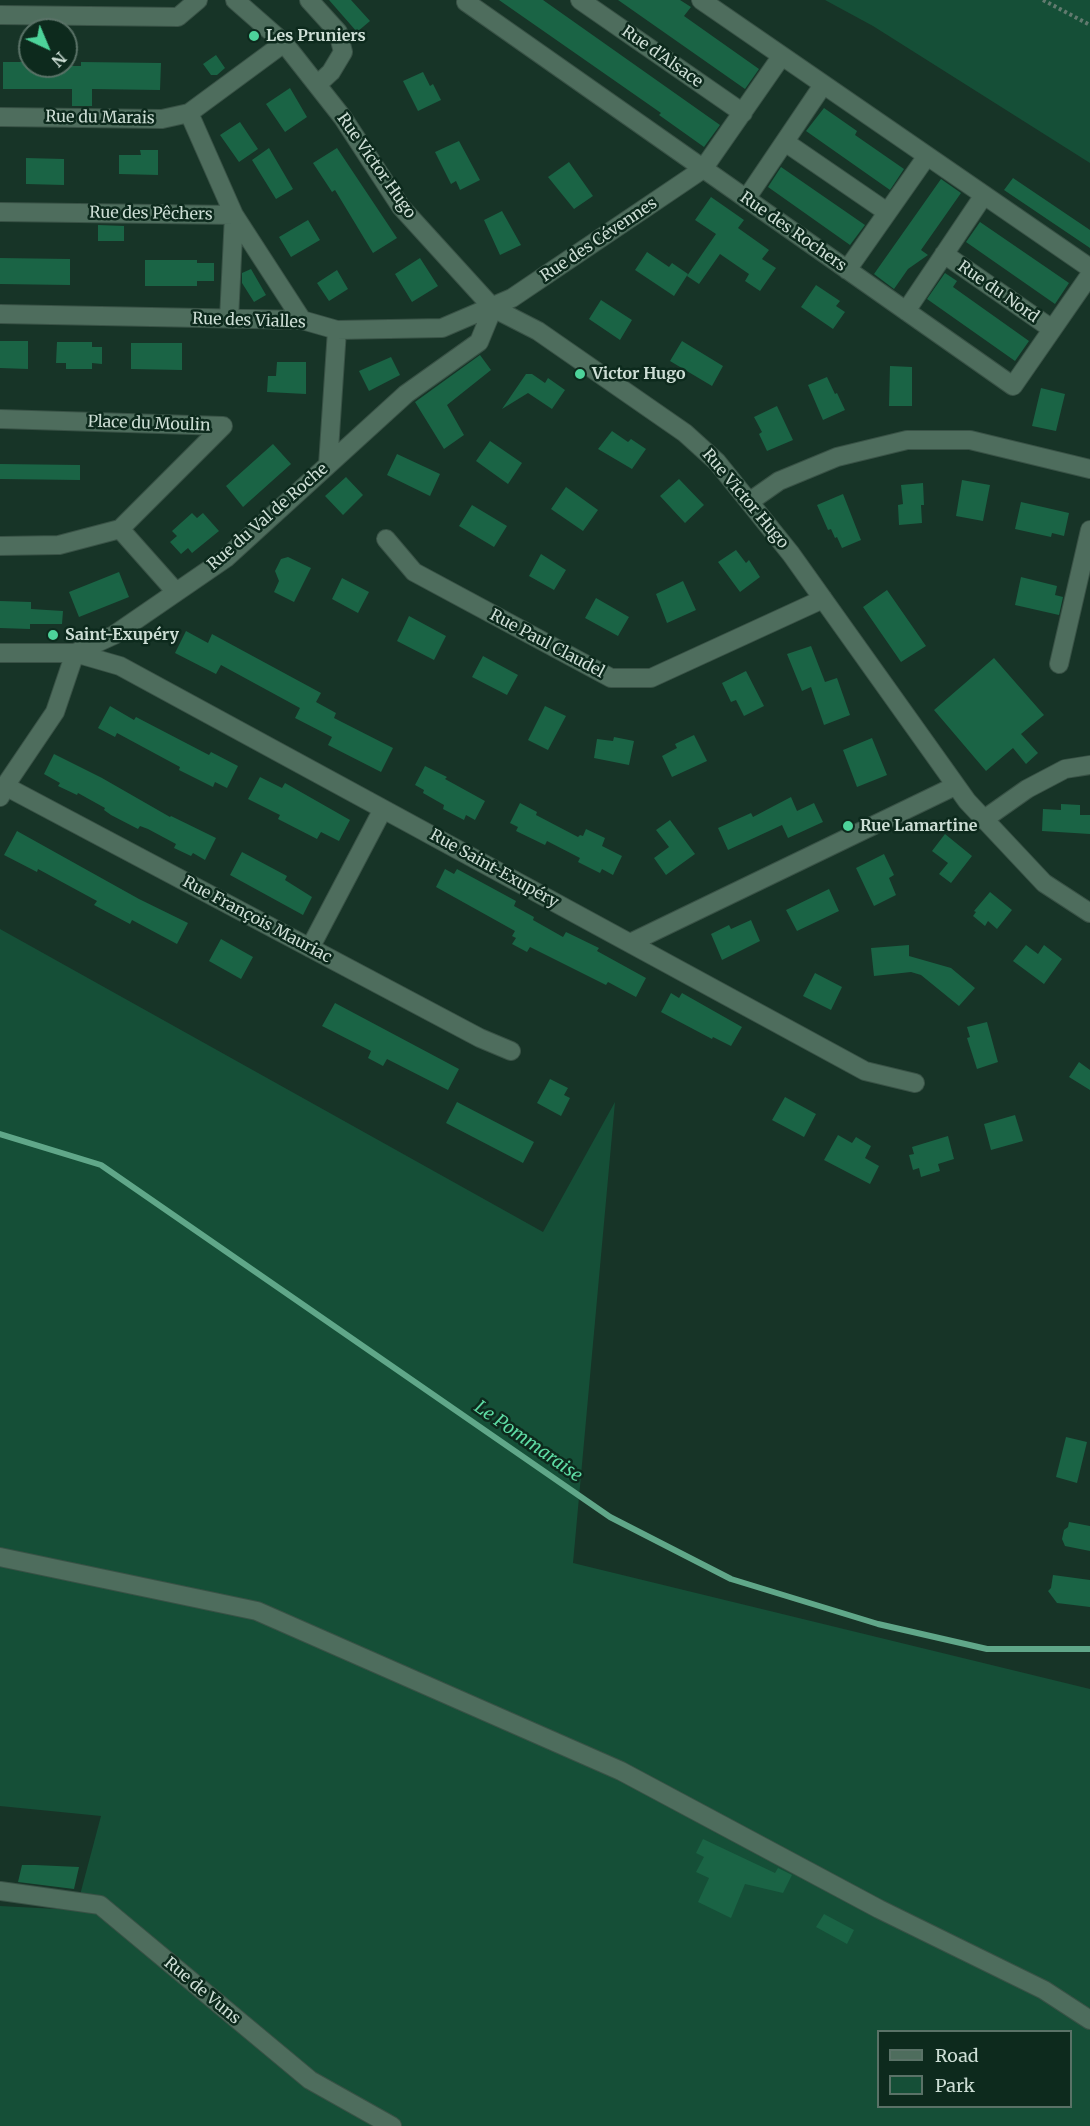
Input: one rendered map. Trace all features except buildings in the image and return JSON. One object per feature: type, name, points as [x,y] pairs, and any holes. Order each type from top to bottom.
[{"type":"street","points":[[0,15],[178,17],[198,0]]},
{"type":"street","name":"Rue Victor Hugo","points":[[235,0],[284,43],[344,118],[401,207],[493,308],[538,331],[685,433],[717,462],[791,554],[955,786],[983,820],[1044,883],[1090,913]]},
{"type":"street","points":[[309,0],[338,32],[343,52],[331,72],[317,85]]},
{"type":"street","name":"Rue des Rochers","points":[[467,0],[466,2],[1012,386],[1090,275]]},
{"type":"street","name":"Rue d'Alsace","points":[[580,0],[743,113]]},
{"type":"street","points":[[701,0],[1090,268]]},
{"type":"street","name":"Rue du Marais","points":[[0,117],[162,119],[189,113],[284,43]]},
{"type":"street","points":[[703,169],[781,57]]},
{"type":"street","points":[[746,199],[823,85]]},
{"type":"street","points":[[189,113],[234,215],[302,320]]},
{"type":"street","points":[[785,142],[887,213]]},
{"type":"street","points":[[847,270],[927,156]]},
{"type":"street","name":"Rue des Cévennes","points":[[493,308],[512,298],[703,169]]},
{"type":"street","name":"Rue du Nord","points":[[906,311],[984,195]]},
{"type":"street","name":"Rue des Pêchers","points":[[0,212],[234,215],[229,319]]},
{"type":"street","name":"Rue du Nord","points":[[944,254],[1052,330]]},
{"type":"street","name":"Rue des Vialles","points":[[0,314],[302,320],[337,330],[442,328],[493,308]]},
{"type":"street","name":"Rue du Val de Roche","points":[[0,653],[75,653],[114,635],[226,558],[406,394],[479,342],[493,308]]},
{"type":"street","points":[[328,465],[337,330]]},
{"type":"street","name":"Place du Moulin","points":[[0,419],[223,426],[120,529]]},
{"type":"street","points":[[749,502],[779,481],[837,457],[907,440],[970,440],[1090,468]]},
{"type":"street","points":[[0,546],[59,545],[120,529],[176,592]]},
{"type":"street","points":[[1059,664],[1090,530]]},
{"type":"street","name":"Rue Paul Claudel","points":[[386,539],[414,572],[611,678],[651,678],[823,599]]},
{"type":"street","points":[[3,791],[55,712],[75,653]]},
{"type":"street","name":"Rue Saint-Exupéry","points":[[75,653],[120,666],[865,1071],[915,1083]]},
{"type":"street","points":[[983,820],[1027,789],[1065,769],[1090,765]]},
{"type":"street","points":[[630,943],[955,786]]},
{"type":"street","name":"Rue François Mauriac","points":[[3,791],[480,1038],[511,1051]]},
{"type":"street","points":[[310,948],[383,809]]},
{"type":"street","points":[[0,1557],[257,1611],[621,1771],[879,1909],[1044,1990],[1090,2020]]},
{"type":"street","name":"Rue de Vuns","points":[[0,1891],[100,1905],[309,2080],[392,2126]]},
{"type":"path","points":[[1043,0],[1090,25]]},
{"type":"green space","points":[[825,0],[1090,0],[1090,163],[873,26]]},
{"type":"green space","points":[[0,929],[543,1232],[615,1102],[573,1563],[1090,1689],[1090,2126],[0,2126],[0,1906],[76,1910],[101,1816],[0,1806]]},
{"type":"waterway","name":"Le Pommaraise","points":[[0,1134],[101,1165],[610,1517],[731,1579],[878,1624],[987,1649],[1090,1649]]},
{"type":"place","name":"Les Pruniers","points":[[254,36]]},
{"type":"place","name":"Victor Hugo","points":[[580,374]]},
{"type":"place","name":"Saint-Exupéry","points":[[53,635]]},
{"type":"place","name":"Rue Lamartine","points":[[848,826]]}]
